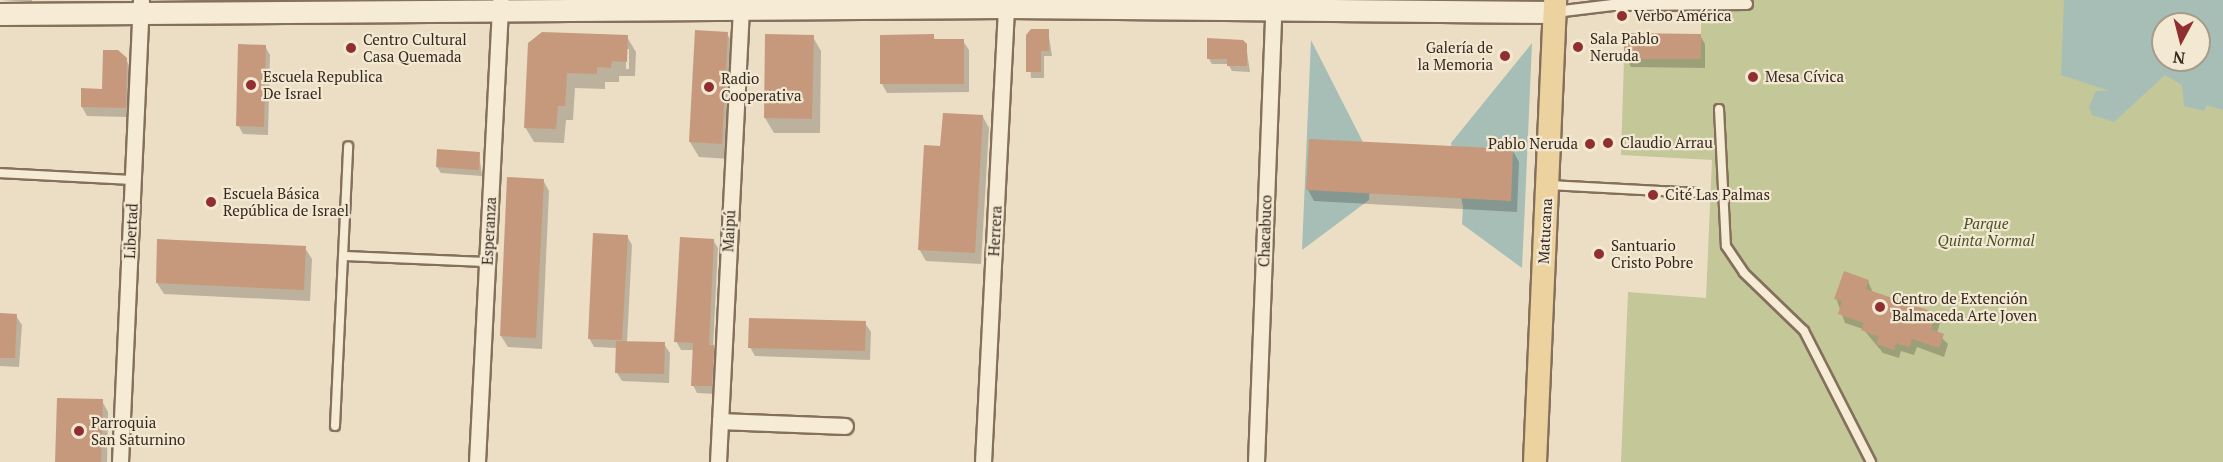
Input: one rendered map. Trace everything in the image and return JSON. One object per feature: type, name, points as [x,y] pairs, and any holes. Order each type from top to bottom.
[{"type":"main road","points":[[0,14],[141,7],[1006,3],[1555,6]]},
{"type":"main road","name":"Matucana","points":[[1535,462],[1555,6]]},
{"type":"street","name":"Herrera","points":[[983,462],[1006,3]]},
{"type":"street","points":[[1555,6],[1747,4]]},
{"type":"street","name":"Maipú","points":[[718,462],[740,5]]},
{"type":"street","name":"Chacabuco","points":[[1256,462],[1274,5]]},
{"type":"street","name":"Libertad","points":[[120,462],[141,7]]},
{"type":"street","name":"Esperanza","points":[[477,462],[500,7]]},
{"type":"street","points":[[720,421],[845,426]]},
{"type":"lane","points":[[1719,110],[1726,246],[1744,273],[1804,331],[1871,462]]},
{"type":"lane","points":[[335,426],[348,146]]},
{"type":"lane","points":[[0,173],[133,180]]},
{"type":"lane","points":[[1547,185],[1694,193]]},
{"type":"lane","points":[[343,256],[487,262]]},
{"type":"green space","name":"Parque Quinta Normal","points":[[1701,0],[2223,0],[2223,462],[1621,462],[1628,292],[1706,298],[1712,160],[1621,155],[1624,59],[1701,59]]},
{"type":"water","points":[[2064,0],[2223,0],[2223,110],[2207,105],[2204,111],[2184,106],[2182,85],[2165,75],[2114,122],[2092,115],[2089,107],[2096,91],[2110,91],[2061,75]]},
{"type":"water","points":[[1311,40],[1371,158],[1369,200],[1302,250]]},
{"type":"water","points":[[1532,43],[1522,268],[1462,224],[1463,207],[1451,143]]},
{"type":"building","points":[[1031,29],[1049,29],[1049,51],[1041,51],[1041,72],[1026,72],[1026,35]]},
{"type":"building","name":"Radio Cooperativa","points":[[695,30],[728,32],[722,144],[689,142]]},
{"type":"building","points":[[542,32],[628,35],[627,62],[612,61],[611,68],[597,67],[597,74],[567,73],[565,106],[558,106],[556,129],[524,128],[528,43]]},
{"type":"building","points":[[1624,33],[1701,34],[1701,59],[1624,59]]},
{"type":"building","points":[[765,34],[814,35],[812,119],[764,118]]},
{"type":"building","points":[[934,34],[934,39],[964,39],[964,84],[880,84],[880,35]]},
{"type":"building","points":[[1207,38],[1243,40],[1247,44],[1247,66],[1227,66],[1227,59],[1207,59]]},
{"type":"building","name":"Escuela Republica De Israel","points":[[238,44],[266,45],[264,127],[236,126]]},
{"type":"building","points":[[103,50],[118,50],[127,58],[126,108],[81,107],[81,88],[102,89]]},
{"type":"building","points":[[943,113],[983,115],[975,253],[918,250],[924,145],[940,146]]},
{"type":"building","points":[[1309,139],[1513,149],[1511,201],[1306,190]]},
{"type":"building","points":[[437,149],[480,152],[479,170],[436,167]]},
{"type":"building","points":[[507,177],[544,179],[536,338],[500,336]]},
{"type":"building","points":[[593,233],[628,235],[622,340],[588,339]]},
{"type":"building","points":[[680,237],[714,239],[709,345],[714,345],[712,386],[691,386],[693,343],[674,342]]},
{"type":"building","points":[[157,239],[306,246],[304,290],[156,283]]},
{"type":"building","name":"Centro de Extención Balmaceda Arte Joven","points":[[1844,271],[1869,280],[1866,289],[1936,313],[1931,329],[1944,334],[1939,348],[1912,339],[1909,347],[1896,343],[1894,350],[1876,344],[1879,337],[1861,330],[1864,323],[1838,314],[1842,301],[1834,299]]},
{"type":"building","points":[[0,313],[17,314],[15,358],[0,358]]},
{"type":"building","points":[[749,318],[866,321],[865,351],[748,348]]},
{"type":"building","points":[[616,341],[665,342],[664,374],[615,373]]},
{"type":"building","name":"Parroquia San Saturnino","points":[[57,398],[103,399],[101,462],[55,462]]},
{"type":"place","name":"Verbo América","points":[[1622,16]]},
{"type":"place","name":"Sala Pablo Neruda","points":[[1578,47]]},
{"type":"place","name":"Centro Cultural Casa Quemada","points":[[351,48]]},
{"type":"place","name":"Galería de la Memoria","points":[[1505,56]]},
{"type":"place","name":"Mesa Cívica","points":[[1753,77]]},
{"type":"place","name":"Escuela Republica De Israel","points":[[251,85]]},
{"type":"place","name":"Radio Cooperativa","points":[[709,87]]},
{"type":"place","name":"Claudio Arrau","points":[[1608,143]]},
{"type":"place","name":"Pablo Neruda","points":[[1590,144]]},
{"type":"place","name":"Cité Las Palmas","points":[[1653,195]]},
{"type":"place","name":"Escuela Básica República de Israel","points":[[211,202]]},
{"type":"place","name":"Santuario Cristo Pobre","points":[[1599,254]]},
{"type":"place","name":"Centro de Extención Balmaceda Arte Joven","points":[[1880,307]]},
{"type":"place","name":"Parroquia San Saturnino","points":[[79,431]]}]
